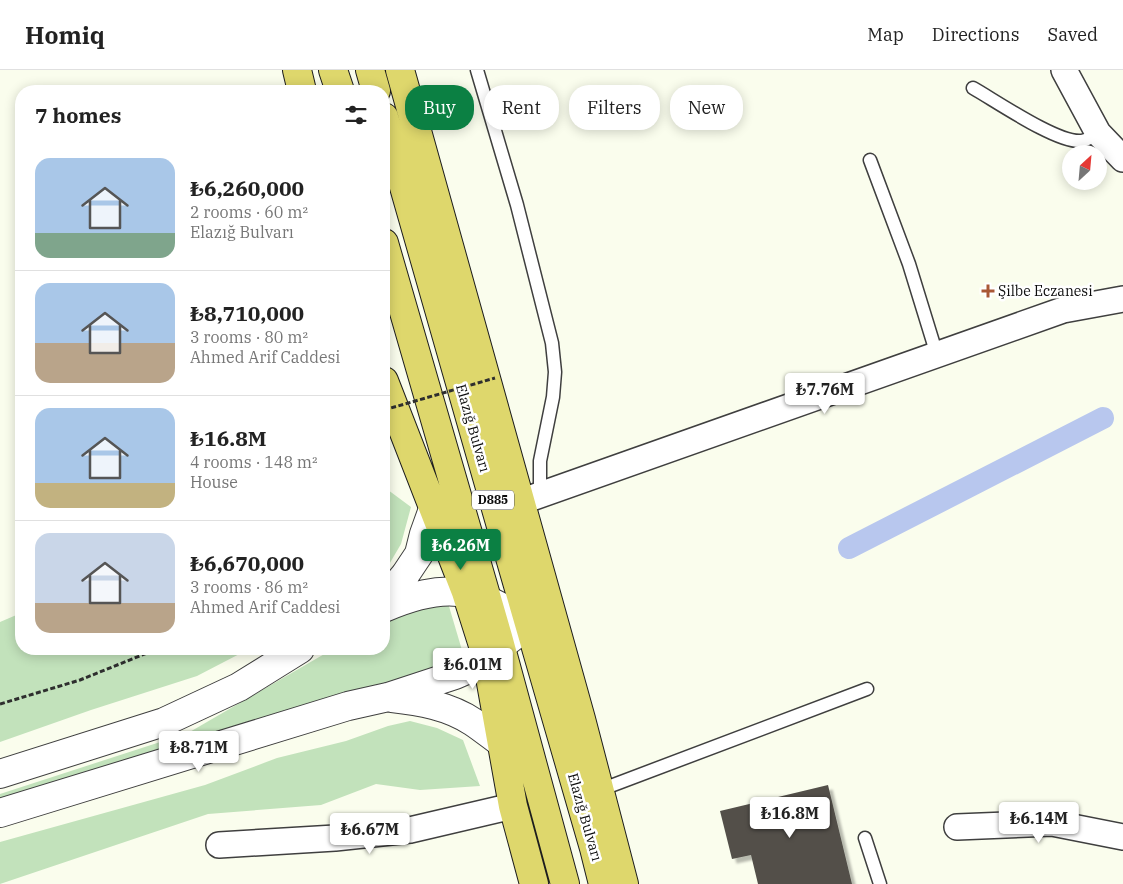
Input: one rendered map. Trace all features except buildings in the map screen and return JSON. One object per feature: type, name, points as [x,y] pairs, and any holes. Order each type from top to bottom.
[{"type":"highway","points":[[297,70],[301,85]]},
{"type":"highway","points":[[333,70],[338,85]]},
{"type":"highway","points":[[370,70],[374,85]]},
{"type":"highway","points":[[400,70],[530,499],[624,884]]},
{"type":"highway","name":"Elazığ Bulvarı","points":[[390,138],[528,625],[594,848],[602,884]]},
{"type":"highway","name":"D885","points":[[390,266],[477,596],[494,653],[532,762],[565,884]]},
{"type":"highway","points":[[390,397],[433,509],[477,596]]},
{"type":"highway","points":[[494,653],[502,745],[513,806],[534,884]]},
{"type":"street","points":[[1064,70],[1098,133],[1123,159]]},
{"type":"street","points":[[530,499],[1063,310],[1123,299]]},
{"type":"street","points":[[390,593],[419,554],[433,509]]},
{"type":"street","points":[[0,813],[348,706],[388,697],[455,675],[494,653],[528,625],[505,608],[477,596],[444,590],[404,599],[390,605]]},
{"type":"street","points":[[0,774],[164,722],[239,687],[290,655]]},
{"type":"street","points":[[388,697],[418,700],[448,710],[471,721],[502,745],[532,762]]},
{"type":"street","points":[[219,845],[335,838],[410,830],[513,806]]},
{"type":"street","points":[[957,827],[1052,823],[1123,837]]},
{"type":"lane","points":[[477,70],[524,234],[552,343],[555,372],[553,397],[530,499]]},
{"type":"lane","points":[[973,88],[1050,133],[1071,141],[1083,141],[1098,133]]},
{"type":"lane","points":[[870,160],[909,264],[937,355]]},
{"type":"lane","points":[[600,790],[867,689]]},
{"type":"lane","points":[[865,838],[880,884]]},
{"type":"path","points":[[390,408],[495,378]]},
{"type":"path","points":[[0,704],[80,680],[142,655]]},
{"type":"green space","points":[[390,491],[411,507],[401,544],[390,563]]},
{"type":"green space","points":[[448,603],[464,657],[0,802],[0,794],[188,733],[323,655],[390,655],[390,614]]},
{"type":"green space","points":[[15,616],[15,655],[237,655],[197,676],[0,742],[0,622]]},
{"type":"green space","points":[[410,721],[437,728],[463,740],[480,786],[420,790],[376,784],[321,805],[208,814],[0,884],[0,842],[205,785],[277,758],[346,741],[388,726]]},
{"type":"waterway","points":[[849,548],[1103,418]]},
{"type":"place","name":"Şilbe Eczanesi","points":[[988,291]]}]
